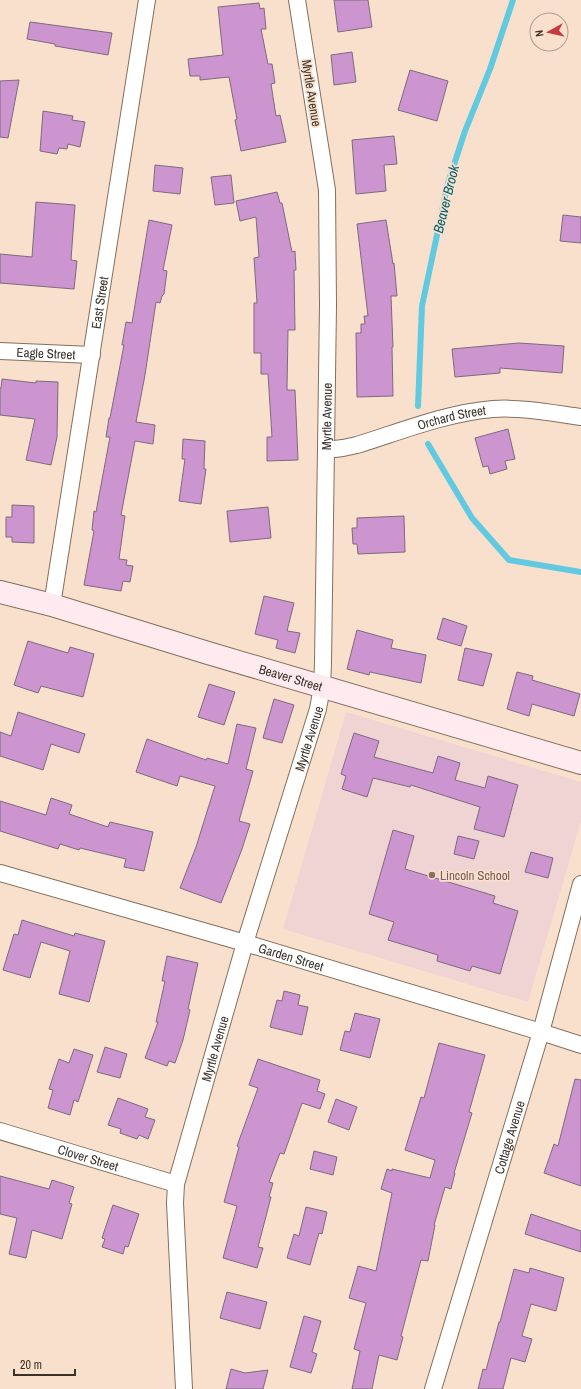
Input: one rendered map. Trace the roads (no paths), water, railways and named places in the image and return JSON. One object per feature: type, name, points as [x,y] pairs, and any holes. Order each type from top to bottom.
[{"type":"street","name":"East Street","points":[[52,605],[148,0]]},
{"type":"street","name":"Myrtle Avenue","points":[[184,1389],[175,1203],[176,1184],[245,943],[318,709],[322,687],[328,305],[327,190],[297,0]]},
{"type":"street","name":"Eagle Street","points":[[0,351],[92,355]]},
{"type":"street","name":"Orchard Street","points":[[326,450],[357,445],[444,417],[468,412],[493,409],[516,409],[581,417]]},
{"type":"street","name":"Beaver Street","points":[[0,592],[52,605],[163,640],[581,763]]},
{"type":"street","name":"Garden Street","points":[[0,873],[245,943],[581,1045]]},
{"type":"street","name":"Cottage Avenue","points":[[433,1389],[541,1032],[581,884]]},
{"type":"street","name":"Clover Street","points":[[0,1131],[176,1184]]},
{"type":"waterway","name":"Beaver Brook","points":[[418,406],[422,306],[448,183],[465,131],[490,69],[513,0]]},
{"type":"waterway","name":"Beaver Brook","points":[[428,444],[472,518],[509,560],[581,572]]},
{"type":"place","name":"Lincoln School","points":[[432,875]]}]
